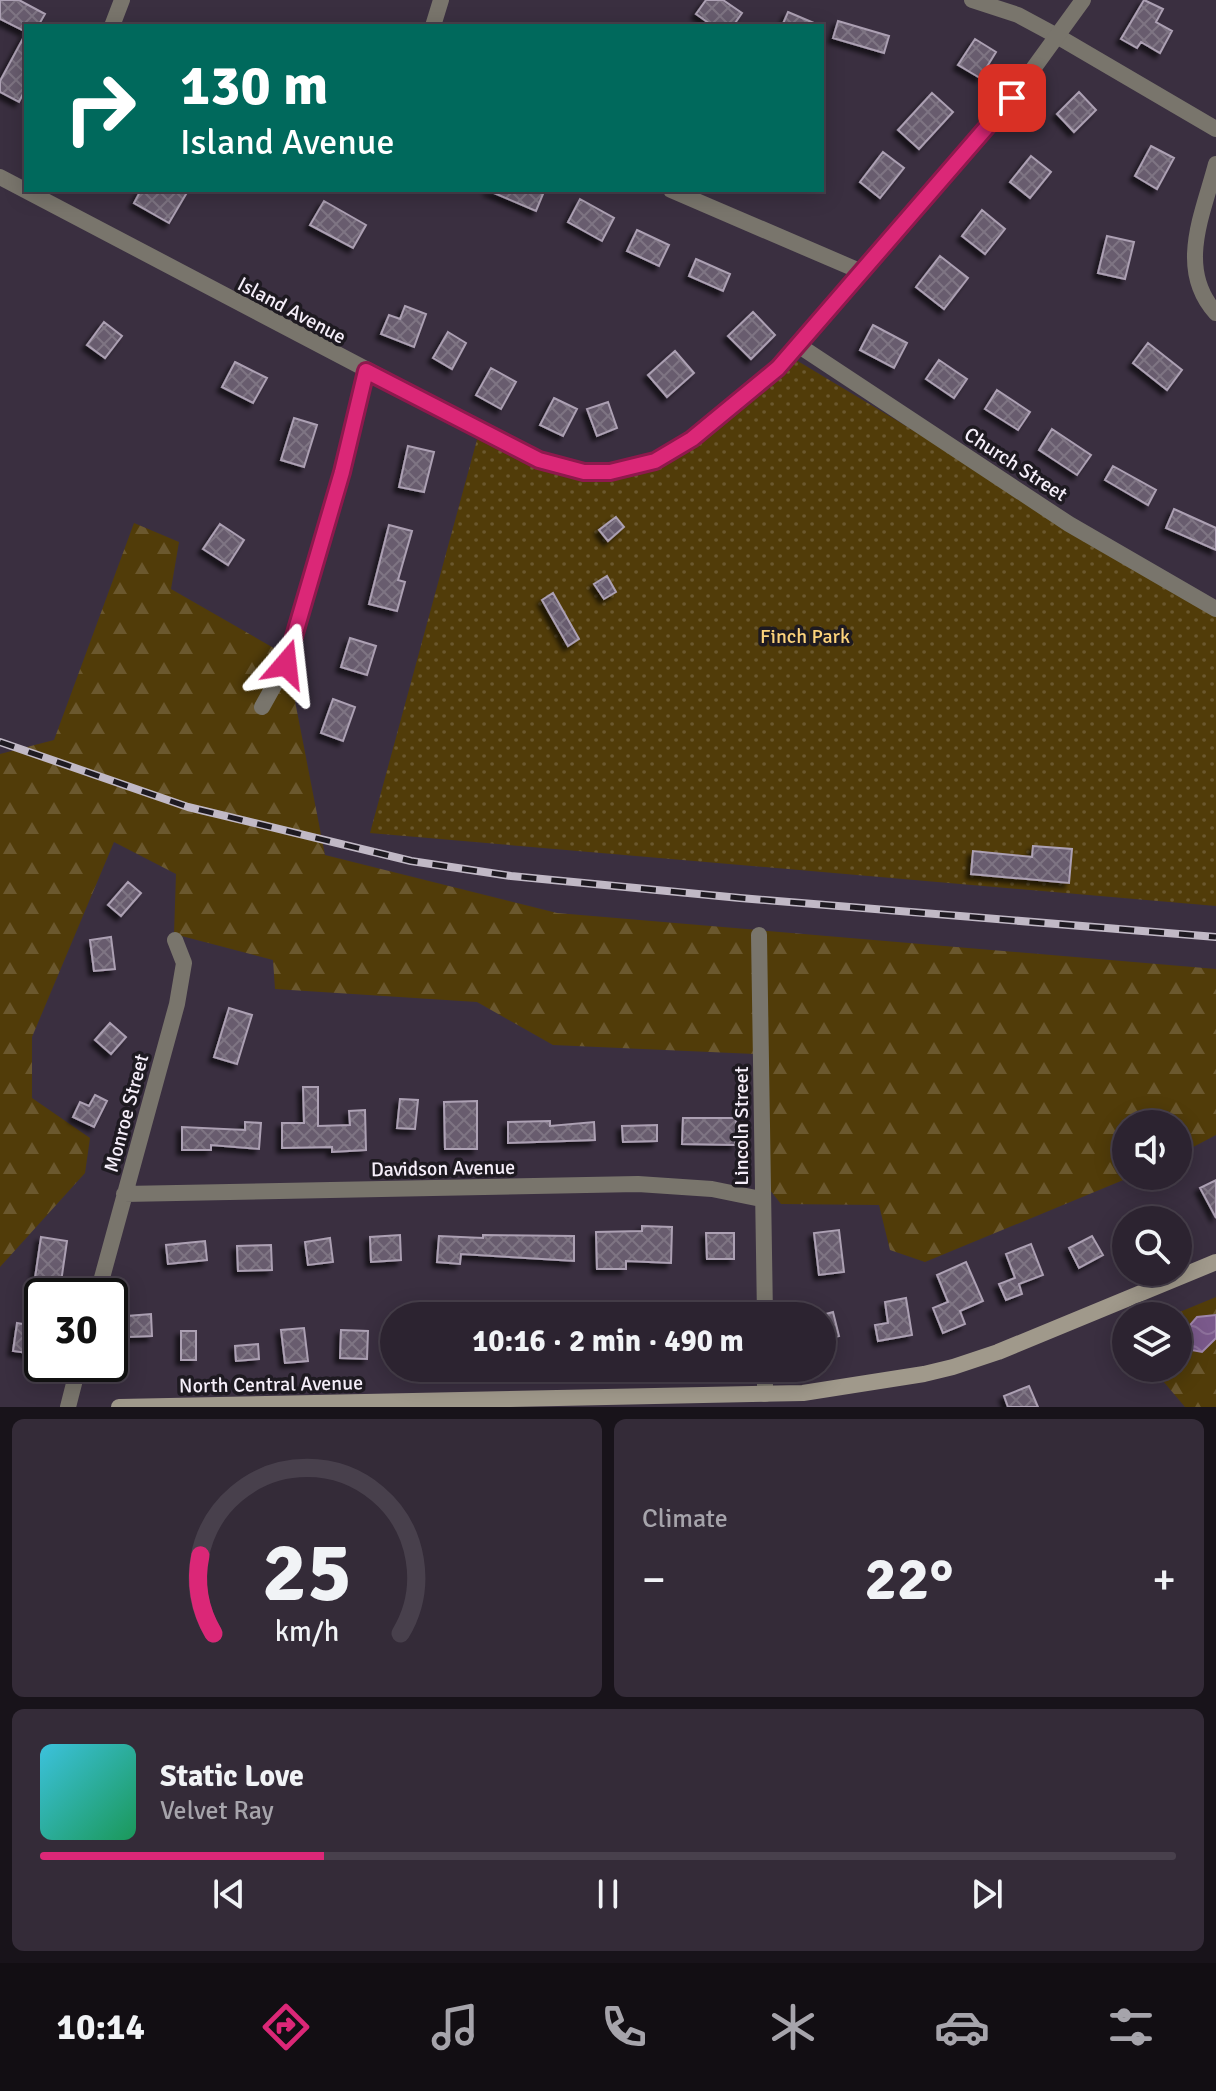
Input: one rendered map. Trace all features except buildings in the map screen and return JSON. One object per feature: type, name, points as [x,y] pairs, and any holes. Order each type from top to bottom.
[{"type":"main road","name":"North Central Avenue","points":[[119,1407],[765,1394],[802,1400],[953,1367],[998,1352],[1216,1262]]},
{"type":"street","points":[[113,24],[122,0]]},
{"type":"street","points":[[434,24],[441,0]]},
{"type":"street","points":[[972,0],[1018,15],[1216,129]]},
{"type":"street","name":"Island Avenue","points":[[44,195],[366,371],[539,460],[584,472],[633,468],[674,452],[778,368],[1012,98],[1083,0]]},
{"type":"street","points":[[1216,164],[1194,247],[1193,263],[1203,296],[1216,313]]},
{"type":"street","name":"Island Avenue","points":[[0,177],[24,187]]},
{"type":"street","points":[[676,192],[862,272]]},
{"type":"street","name":"Church Street","points":[[798,345],[1069,524],[1216,609]]},
{"type":"street","points":[[262,707],[286,664],[342,472],[366,371]]},
{"type":"street","name":"Lincoln Street","points":[[759,935],[765,1302]]},
{"type":"street","name":"Monroe Street","points":[[102,1278],[177,1004],[184,963],[175,940]]},
{"type":"street","name":"Davidson Avenue","points":[[124,1194],[638,1184],[712,1189],[761,1199]]},
{"type":"street","points":[[68,1407],[74,1382]]},
{"type":"street","points":[[765,1382],[765,1394]]},
{"type":"green space","name":"Finch Park","points":[[791,357],[1216,612],[1216,906],[370,833],[478,436],[544,464],[646,462]]},
{"type":"green space","points":[[134,523],[179,542],[171,589],[286,655],[325,855],[557,913],[1216,969],[1216,1135],[1192,1148],[1192,1110],[1112,1110],[1112,1185],[925,1262],[890,1250],[879,1205],[781,1204],[758,1175],[755,1054],[553,1045],[477,1002],[275,989],[273,960],[174,934],[176,874],[114,842],[32,1037],[32,1098],[90,1138],[85,1173],[0,1267],[0,754],[54,740]]},
{"type":"green space","points":[[1216,1297],[1216,1407],[1185,1407],[1164,1382],[1192,1382],[1192,1307]]},
{"type":"water","points":[[1216,1315],[1216,1338],[1202,1352],[1192,1350],[1192,1323],[1197,1317]]},
{"type":"railway","points":[[0,742],[188,807],[411,861],[511,876],[740,898],[1216,937]]},
{"type":"route","points":[[286,664],[342,472],[366,371],[539,460],[561,468],[610,472],[655,461],[692,439],[778,368],[1012,98]]}]
